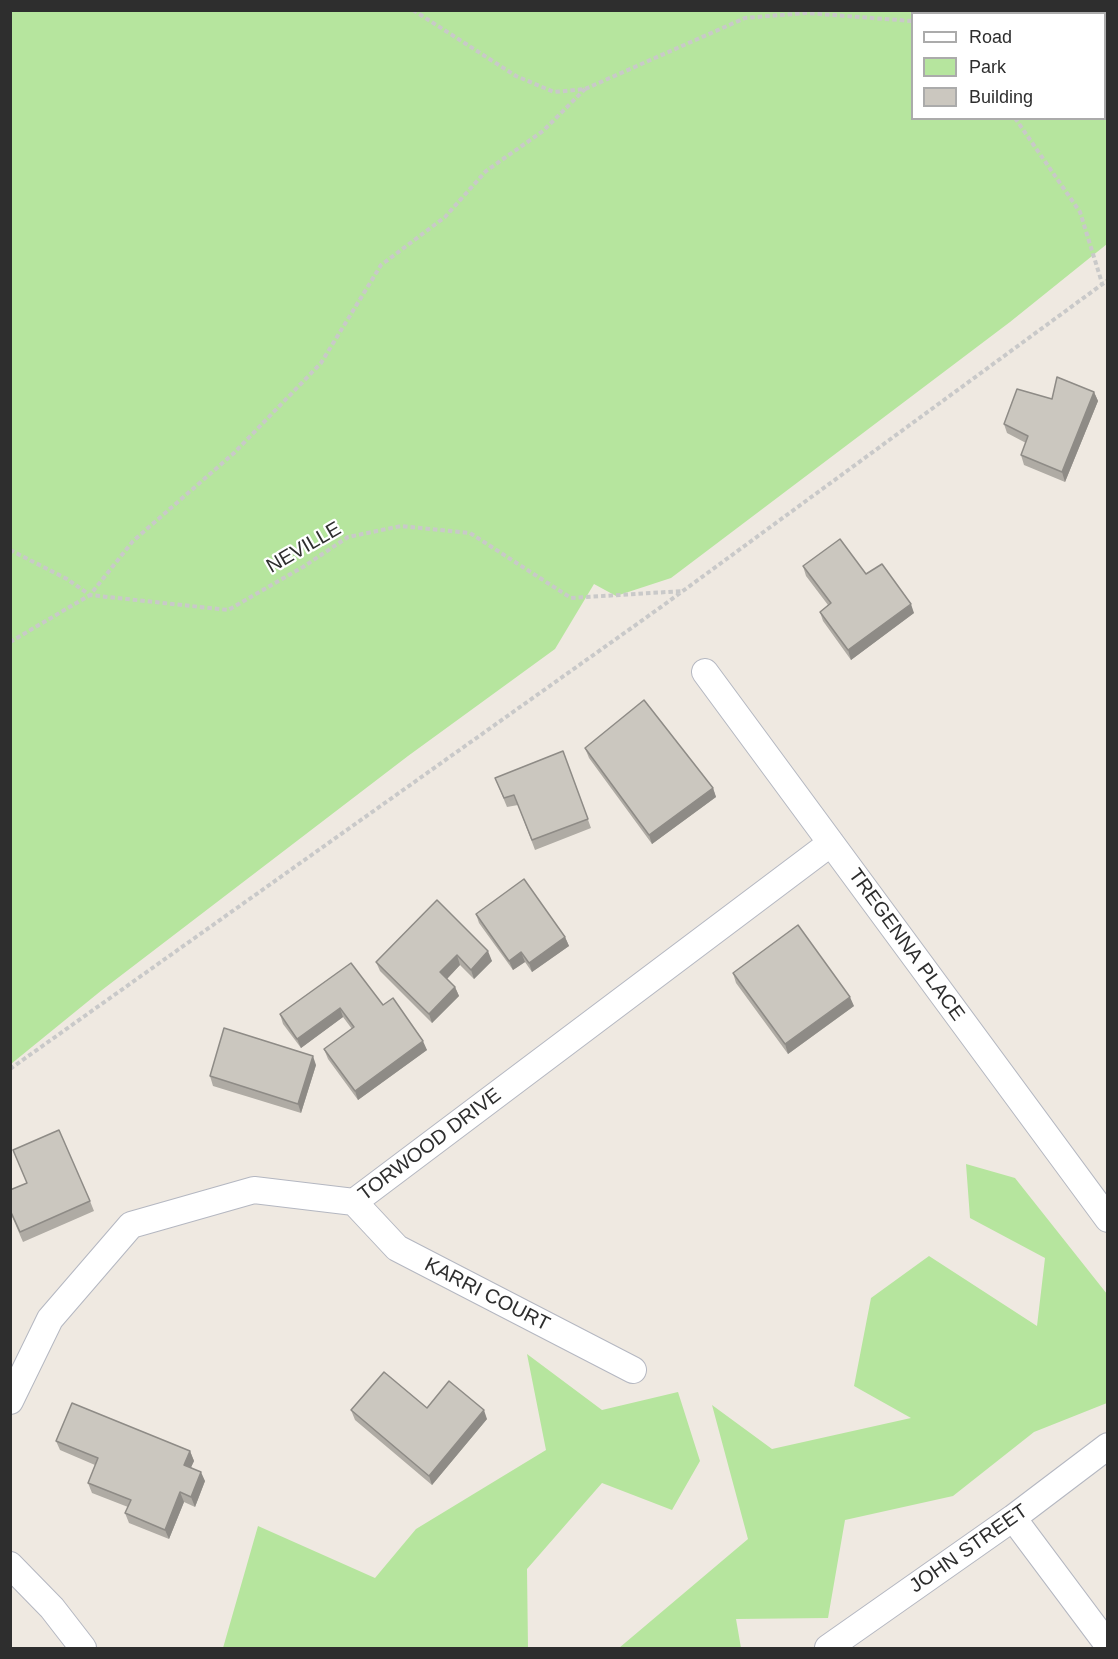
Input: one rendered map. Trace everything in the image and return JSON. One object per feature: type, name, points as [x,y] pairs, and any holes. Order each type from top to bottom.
[{"type":"street","name":"TREGENNA PLACE","points":[[705,672],[1107,1219]]},
{"type":"street","name":"TORWOOD DRIVE","points":[[10,1401],[50,1319],[131,1225],[254,1190],[354,1202],[831,843]]},
{"type":"street","name":"KARRI COURT","points":[[354,1202],[397,1248],[633,1370]]},
{"type":"street","name":"JOHN STREET","points":[[828,1648],[1013,1518],[1107,1446]]},
{"type":"street","points":[[1013,1518],[1107,1645]]},
{"type":"street","points":[[10,1565],[52,1608],[83,1648]]},
{"type":"path","points":[[413,10],[516,76],[554,92],[585,89],[745,18],[806,13],[911,21]]},
{"type":"path","points":[[10,642],[90,595],[133,541],[234,453],[321,363],[381,265],[445,217],[486,171],[543,131],[585,89]]},
{"type":"path","points":[[1016,120],[1080,212],[1102,283]]},
{"type":"path","points":[[10,1069],[684,591],[1107,280]]},
{"type":"path","name":"NEVILLE","points":[[10,550],[67,579],[90,595],[228,610],[303,567],[348,537],[401,526],[470,533],[571,598],[684,591]]},
{"type":"green space","points":[[11,10],[1107,11],[1107,244],[1010,322],[671,578],[616,596],[594,584],[555,649],[408,756],[102,990],[11,1064]]},
{"type":"green space","points":[[966,1164],[1015,1178],[1107,1294],[1107,1403],[1034,1432],[953,1496],[845,1520],[828,1618],[736,1619],[741,1648],[619,1648],[748,1539],[712,1405],[772,1449],[911,1418],[854,1386],[871,1298],[929,1256],[1037,1326],[1045,1258],[970,1218]]},
{"type":"green space","points":[[527,1354],[602,1410],[678,1392],[700,1461],[672,1510],[602,1483],[527,1569],[528,1648],[223,1648],[258,1526],[375,1578],[416,1529],[546,1450]]},
{"type":"building","points":[[1057,377],[1094,392],[1062,472],[1021,455],[1028,436],[1004,424],[1017,389],[1052,399]]},
{"type":"building","points":[[840,539],[866,574],[882,564],[911,604],[848,650],[820,612],[831,603],[803,566]]},
{"type":"building","points":[[644,700],[713,788],[649,835],[585,748]]},
{"type":"building","points":[[563,751],[588,819],[532,840],[514,795],[504,798],[495,778]]},
{"type":"building","points":[[524,879],[565,937],[529,963],[521,952],[509,961],[476,914]]},
{"type":"building","points":[[437,900],[488,951],[471,970],[457,955],[440,972],[455,987],[429,1014],[376,962]]},
{"type":"building","points":[[798,925],[850,997],[785,1044],[733,973]]},
{"type":"building","points":[[351,963],[383,1005],[393,998],[423,1041],[355,1091],[324,1049],[354,1027],[340,1008],[297,1039],[280,1014]]},
{"type":"building","points":[[224,1028],[313,1056],[298,1104],[210,1076]]},
{"type":"building","points":[[59,1130],[90,1201],[20,1232],[10,1210],[10,1190],[27,1183],[13,1150]]},
{"type":"building","points":[[384,1372],[427,1408],[449,1381],[484,1410],[429,1476],[351,1410]]},
{"type":"building","points":[[72,1403],[190,1451],[184,1465],[201,1472],[191,1497],[180,1492],[165,1530],[125,1513],[131,1500],[88,1483],[98,1458],[56,1441]]}]
